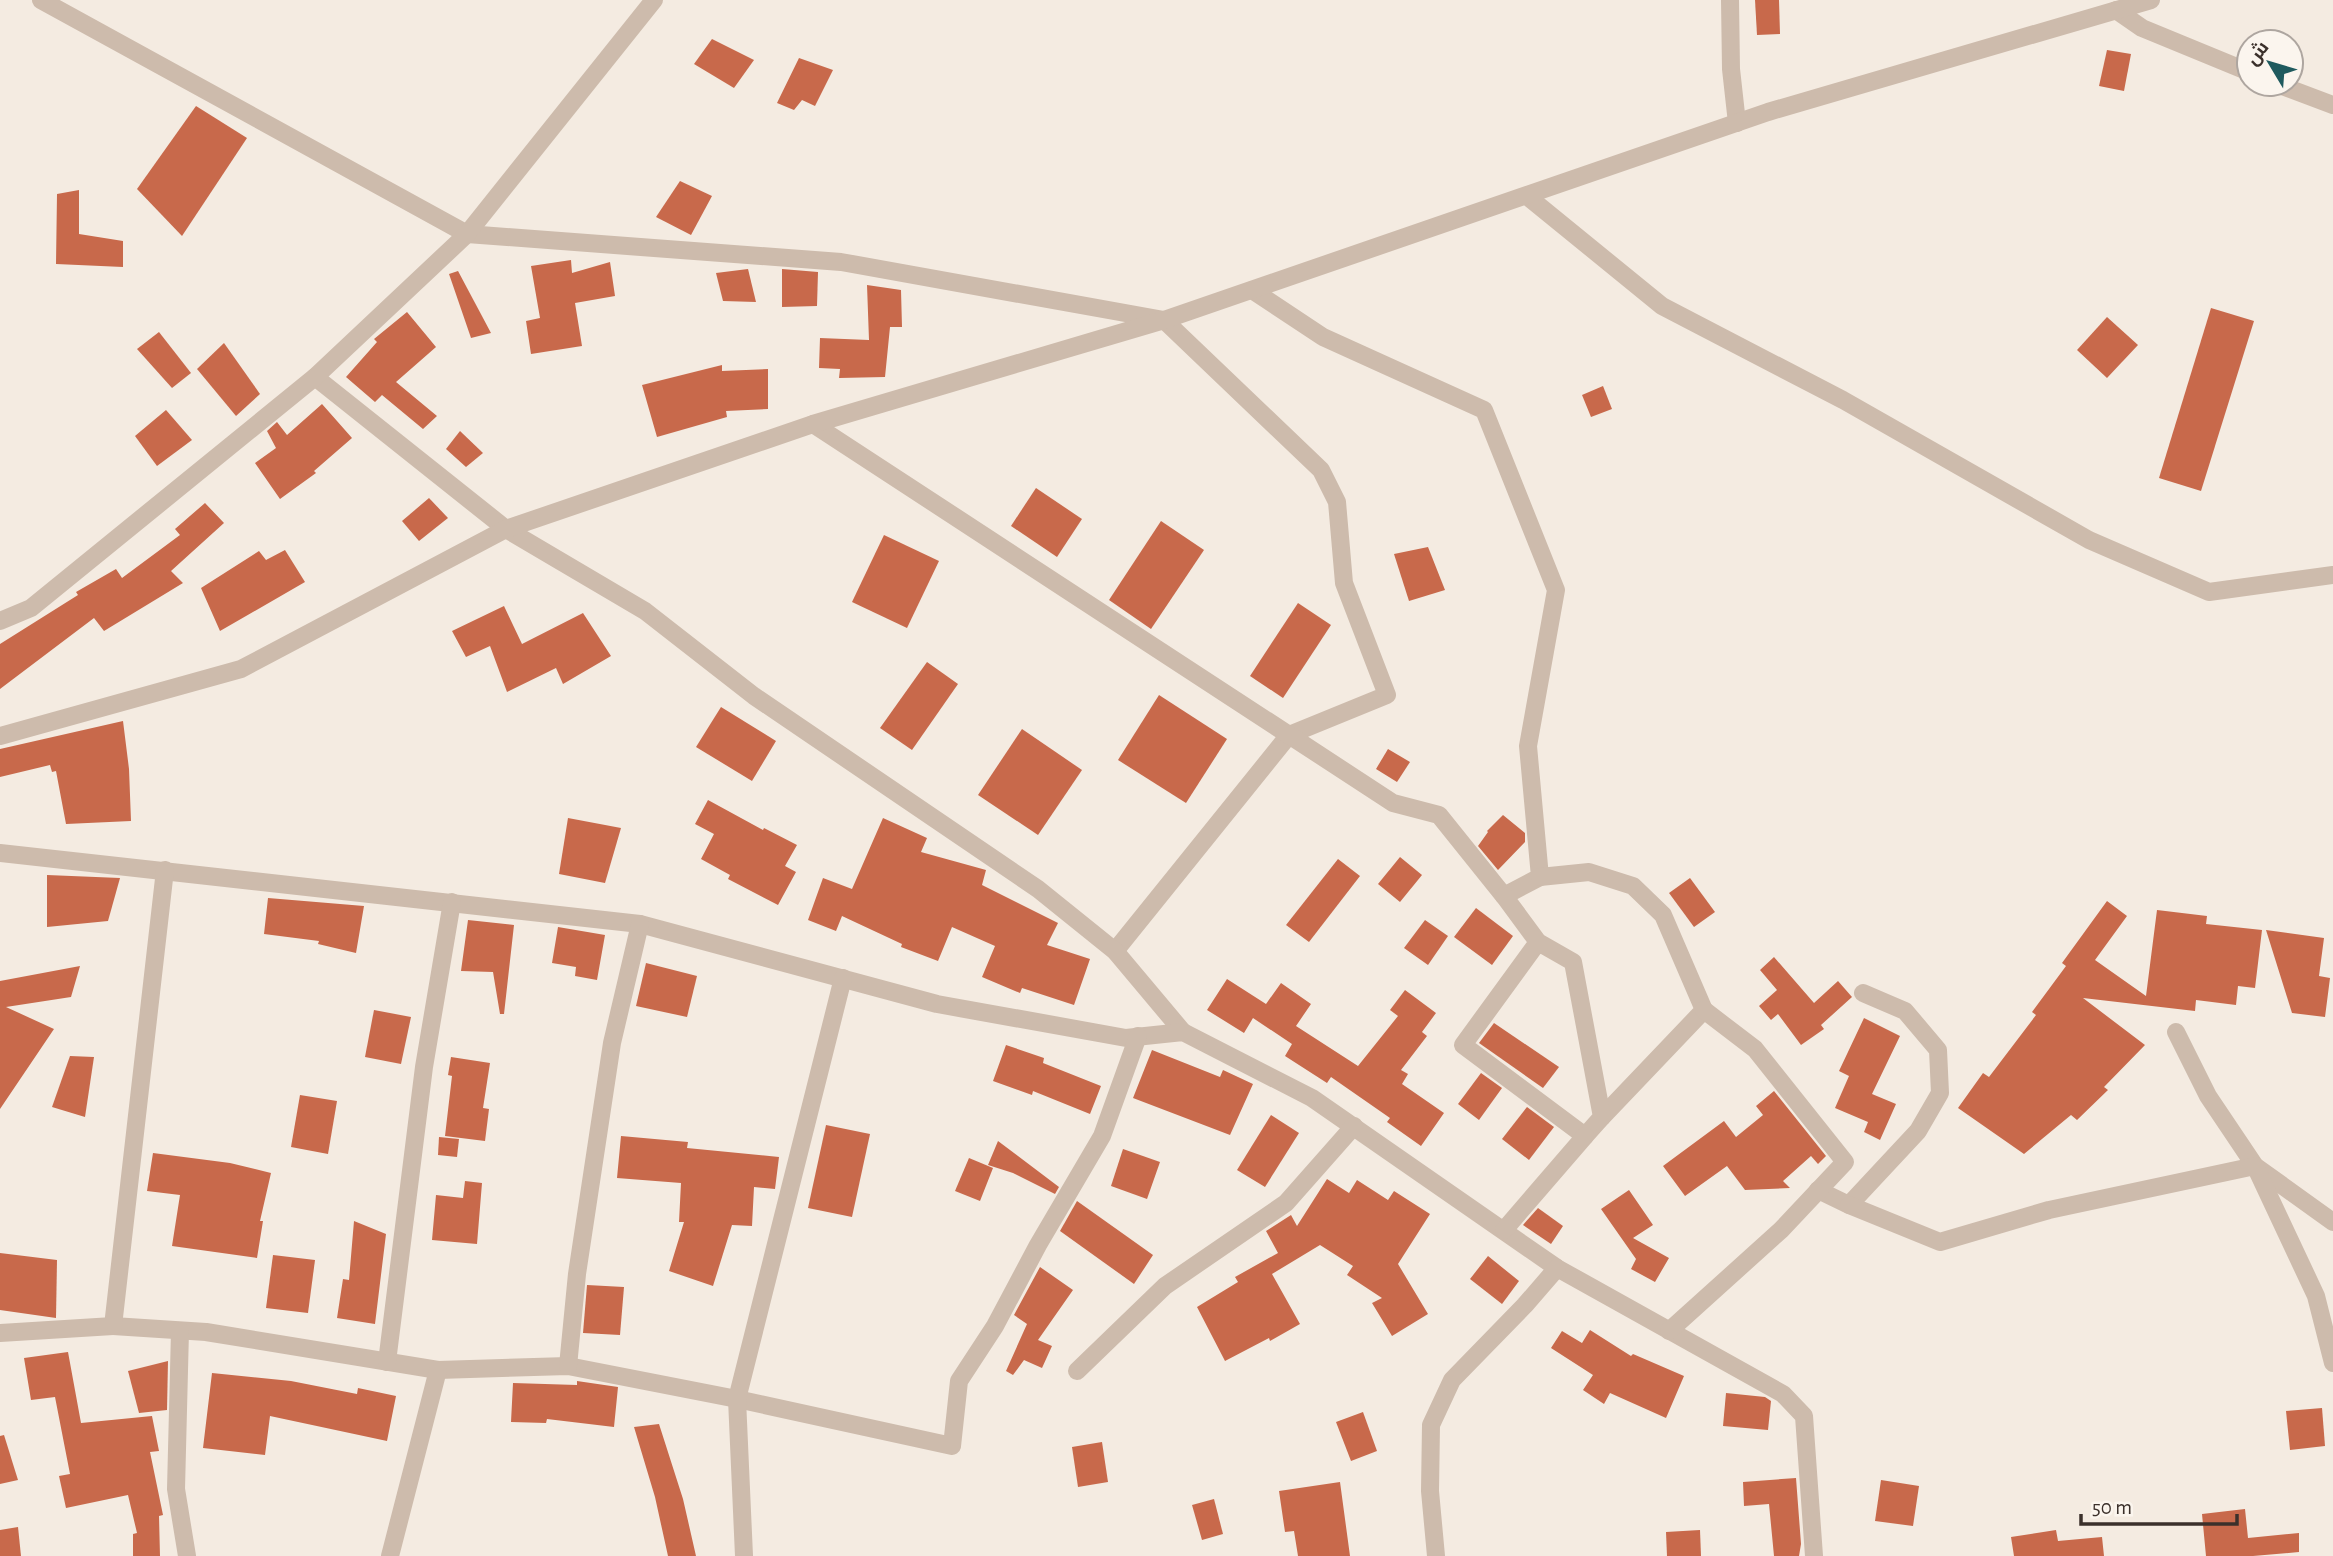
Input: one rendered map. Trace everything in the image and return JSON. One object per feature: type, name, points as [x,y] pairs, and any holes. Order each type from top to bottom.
[{"type":"street","points":[[41,0],[467,234],[841,262],[1164,320],[1321,470],[1337,502],[1343,583],[1387,695],[1289,735],[1115,951]]},
{"type":"street","points":[[0,621],[31,608],[314,377],[467,234],[654,0]]},
{"type":"street","points":[[1730,0],[1731,69],[1737,123]]},
{"type":"street","points":[[0,736],[241,670],[506,529],[813,424],[1164,320],[1737,123],[2151,0]]},
{"type":"street","points":[[2116,10],[2142,28],[2235,66]]},
{"type":"street","points":[[2305,94],[2333,105]]},
{"type":"street","points":[[1527,196],[1662,306],[1843,400],[2089,540],[2209,592],[2333,575]]},
{"type":"street","points":[[1252,290],[1323,337],[1484,410],[1556,590],[1528,746],[1540,877]]},
{"type":"street","points":[[314,377],[506,529],[645,611],[754,696],[1038,889],[1115,951],[1183,1032],[1312,1098],[1557,1268],[1783,1394],[1804,1416],[1814,1556]]},
{"type":"street","points":[[813,424],[1393,803],[1438,815],[1538,942],[1573,962],[1602,1117]]},
{"type":"street","points":[[0,853],[640,924],[937,1004],[1126,1038],[1183,1032]]},
{"type":"street","points":[[113,1326],[165,870]]},
{"type":"street","points":[[1504,896],[1540,877],[1589,872],[1633,886],[1663,915],[1704,1010],[1755,1049],[1845,1162],[1781,1230],[1669,1331]]},
{"type":"street","points":[[387,1362],[424,1067],[452,902]]},
{"type":"street","points":[[568,1366],[577,1274],[612,1043],[640,924]]},
{"type":"street","points":[[1538,942],[1463,1045],[1585,1136]]},
{"type":"street","points":[[744,1556],[737,1398],[842,978]]},
{"type":"street","points":[[1849,1205],[1918,1131],[1940,1093],[1938,1051],[1905,1012],[1863,993]]},
{"type":"street","points":[[1504,1230],[1602,1117],[1704,1010]]},
{"type":"street","points":[[2176,1032],[2208,1096],[2255,1166],[2316,1296],[2333,1363]]},
{"type":"street","points":[[0,1333],[113,1326],[206,1332],[438,1370],[568,1366],[737,1398],[952,1446],[959,1381],[995,1326],[1101,1136],[1138,1037]]},
{"type":"street","points":[[1077,1371],[1165,1286],[1286,1203],[1354,1126]]},
{"type":"street","points":[[1818,1190],[1940,1241],[2049,1210],[2255,1166],[2333,1222]]},
{"type":"street","points":[[1436,1556],[1430,1490],[1431,1425],[1451,1380],[1525,1305],[1557,1268]]},
{"type":"street","points":[[180,1331],[176,1489],[187,1556]]},
{"type":"street","points":[[390,1556],[438,1370]]},
{"type":"building","points":[[1755,0],[1779,0],[1780,34],[1757,35]]},
{"type":"building","points":[[712,39],[754,60],[734,88],[694,64]]},
{"type":"building","points":[[2107,50],[2131,54],[2124,91],[2099,86]]},
{"type":"building","points":[[799,58],[833,70],[815,106],[802,100],[794,110],[777,103]]},
{"type":"building","points":[[196,106],[247,138],[182,236],[137,189]]},
{"type":"building","points":[[680,181],[712,196],[691,235],[656,217]]},
{"type":"building","points":[[79,190],[79,234],[123,241],[123,267],[56,264],[57,194]]},
{"type":"building","points":[[571,260],[572,273],[610,262],[615,296],[575,303],[582,346],[531,354],[526,321],[540,318],[531,266]]},
{"type":"building","points":[[748,269],[756,302],[723,301],[716,273]]},
{"type":"building","points":[[782,269],[818,272],[817,306],[782,307]]},
{"type":"building","points":[[458,271],[491,333],[471,338],[449,274]]},
{"type":"building","points":[[867,285],[901,290],[902,327],[890,327],[885,377],[839,378],[840,369],[819,368],[820,338],[869,340]]},
{"type":"building","points":[[2211,308],[2254,321],[2201,491],[2159,478]]},
{"type":"building","points":[[407,312],[436,347],[396,382],[437,416],[423,429],[382,395],[375,402],[346,377],[377,342],[374,339]]},
{"type":"building","points":[[2107,317],[2138,345],[2107,378],[2077,350]]},
{"type":"building","points":[[159,332],[191,373],[172,388],[137,349]]},
{"type":"building","points":[[224,343],[260,394],[236,416],[197,369]]},
{"type":"building","points":[[722,365],[722,371],[768,369],[768,409],[726,411],[727,417],[657,437],[642,385]]},
{"type":"building","points":[[1603,386],[1612,409],[1591,417],[1582,395]]},
{"type":"building","points":[[322,404],[352,438],[314,471],[316,473],[280,499],[255,463],[276,448],[267,431],[277,422],[287,435]]},
{"type":"building","points":[[166,410],[192,440],[157,466],[135,436]]},
{"type":"building","points":[[460,431],[483,453],[466,467],[446,449]]},
{"type":"building","points":[[1036,488],[1082,519],[1057,557],[1011,526]]},
{"type":"building","points":[[429,498],[448,518],[419,541],[402,521]]},
{"type":"building","points":[[205,503],[224,523],[171,571],[183,583],[104,631],[94,618],[0,689],[0,644],[78,595],[76,592],[116,569],[122,578],[180,535],[175,529]]},
{"type":"building","points":[[1161,521],[1204,550],[1151,629],[1109,600]]},
{"type":"building","points":[[884,535],[939,561],[907,628],[852,602]]},
{"type":"building","points":[[1428,547],[1445,590],[1409,601],[1394,554]]},
{"type":"building","points":[[285,550],[305,582],[220,631],[201,588],[259,551],[266,560]]},
{"type":"building","points":[[1298,603],[1331,625],[1283,698],[1250,676]]},
{"type":"building","points":[[504,606],[522,644],[583,613],[611,656],[563,684],[556,668],[507,692],[490,646],[466,657],[452,631]]},
{"type":"building","points":[[927,662],[958,684],[912,750],[880,728]]},
{"type":"building","points":[[1159,695],[1227,739],[1186,803],[1118,760]]},
{"type":"building","points":[[721,707],[776,741],[752,781],[696,747]]},
{"type":"building","points":[[123,721],[129,769],[131,821],[66,824],[56,771],[52,772],[50,765],[0,777],[0,749]]},
{"type":"building","points":[[1022,729],[1082,770],[1038,835],[978,795]]},
{"type":"building","points":[[1388,749],[1410,762],[1397,782],[1376,769]]},
{"type":"building","points":[[708,800],[797,845],[785,866],[796,872],[778,905],[728,879],[730,875],[701,859],[714,834],[695,824]]},
{"type":"building","points":[[1503,815],[1525,833],[1525,842],[1498,870],[1478,846],[1487,831]]},
{"type":"building","points":[[568,818],[621,828],[605,883],[559,874]]},
{"type":"building","points":[[883,818],[927,838],[921,852],[986,870],[982,885],[1058,923],[1047,945],[1090,959],[1074,1005],[1022,988],[1020,993],[982,977],[995,946],[952,927],[938,961],[901,947],[902,944],[842,916],[836,931],[808,920],[823,878],[852,889]]},
{"type":"building","points":[[1400,857],[1422,875],[1400,902],[1378,884]]},
{"type":"building","points":[[1338,859],[1360,876],[1309,942],[1286,925]]},
{"type":"building","points":[[47,875],[120,878],[108,921],[47,927]]},
{"type":"building","points":[[1690,878],[1715,912],[1694,927],[1669,893]]},
{"type":"building","points":[[268,898],[364,906],[356,953],[318,944],[319,941],[264,934]]},
{"type":"building","points":[[2107,901],[2127,916],[2095,960],[2146,996],[2157,910],[2207,916],[2206,924],[2262,930],[2255,988],[2238,986],[2236,1005],[2196,1000],[2195,1011],[2083,998],[2145,1045],[2104,1087],[2108,1090],[2077,1120],[2071,1115],[2024,1154],[1958,1108],[1983,1073],[1989,1077],[2036,1015],[2032,1012],[2066,966],[2062,963]]},
{"type":"building","points":[[1476,908],[1513,936],[1492,965],[1454,937]]},
{"type":"building","points":[[468,920],[514,925],[504,1014],[500,1014],[493,972],[461,971]]},
{"type":"building","points":[[1425,920],[1448,936],[1428,965],[1404,948]]},
{"type":"building","points":[[558,927],[605,935],[597,980],[575,976],[576,967],[552,963]]},
{"type":"building","points":[[2266,930],[2324,938],[2319,976],[2330,978],[2325,1017],[2292,1013]]},
{"type":"building","points":[[1774,957],[1814,1003],[1838,981],[1852,997],[1821,1025],[1824,1029],[1801,1045],[1778,1014],[1771,1020],[1759,1006],[1777,990],[1760,970]]},
{"type":"building","points":[[646,963],[697,976],[687,1017],[636,1006]]},
{"type":"building","points":[[80,966],[71,997],[6,1007],[54,1029],[0,1109],[0,981]]},
{"type":"building","points":[[1227,979],[1266,1004],[1281,983],[1311,1004],[1296,1026],[1358,1066],[1398,1016],[1390,1010],[1405,990],[1436,1013],[1422,1032],[1427,1036],[1401,1070],[1408,1074],[1402,1084],[1444,1113],[1421,1146],[1387,1122],[1390,1118],[1331,1077],[1327,1083],[1285,1056],[1292,1044],[1253,1018],[1244,1033],[1207,1010]]},
{"type":"building","points":[[374,1010],[411,1017],[401,1064],[365,1057]]},
{"type":"building","points":[[1864,1018],[1900,1036],[1872,1094],[1896,1104],[1880,1140],[1864,1132],[1868,1122],[1835,1108],[1849,1076],[1839,1071]]},
{"type":"building","points":[[1494,1023],[1559,1067],[1543,1088],[1479,1043]]},
{"type":"building","points":[[1006,1045],[1044,1058],[1043,1063],[1101,1086],[1090,1114],[1033,1091],[1032,1095],[993,1081]]},
{"type":"building","points":[[1152,1050],[1220,1077],[1223,1070],[1253,1084],[1230,1135],[1133,1098]]},
{"type":"building","points":[[70,1056],[94,1057],[85,1117],[52,1107]]},
{"type":"building","points":[[451,1057],[490,1063],[483,1108],[489,1109],[485,1141],[445,1136],[452,1076],[448,1075]]},
{"type":"building","points":[[1481,1073],[1502,1088],[1479,1120],[1458,1104]]},
{"type":"building","points":[[1774,1091],[1826,1156],[1818,1164],[1811,1156],[1783,1181],[1790,1188],[1745,1190],[1727,1166],[1685,1196],[1663,1166],[1724,1121],[1736,1137],[1763,1115],[1756,1106]]},
{"type":"building","points":[[300,1095],[337,1101],[328,1154],[291,1147]]},
{"type":"building","points":[[1527,1107],[1554,1127],[1529,1160],[1502,1139]]},
{"type":"building","points":[[1271,1115],[1299,1133],[1265,1187],[1237,1170]]},
{"type":"building","points":[[826,1125],[870,1134],[852,1217],[808,1208]]},
{"type":"building","points":[[621,1136],[688,1142],[687,1148],[779,1157],[775,1189],[754,1187],[752,1226],[732,1225],[713,1286],[669,1271],[684,1222],[679,1222],[681,1183],[617,1178]]},
{"type":"building","points":[[439,1137],[459,1139],[457,1157],[438,1155]]},
{"type":"building","points":[[998,1141],[1059,1187],[1055,1194],[1013,1173],[988,1165]]},
{"type":"building","points":[[1123,1149],[1160,1162],[1147,1199],[1111,1186]]},
{"type":"building","points":[[153,1153],[230,1163],[271,1173],[260,1221],[263,1221],[257,1258],[172,1246],[180,1195],[147,1191]]},
{"type":"building","points":[[969,1158],[993,1168],[980,1201],[955,1191]]},
{"type":"building","points":[[1327,1179],[1349,1193],[1357,1180],[1388,1200],[1394,1191],[1430,1214],[1398,1264],[1428,1314],[1392,1336],[1372,1303],[1382,1298],[1347,1275],[1353,1266],[1320,1245],[1272,1274],[1300,1324],[1225,1361],[1197,1307],[1238,1282],[1235,1277],[1278,1253],[1266,1231],[1291,1215],[1297,1226]]},
{"type":"building","points":[[465,1181],[482,1183],[477,1244],[432,1240],[436,1195],[463,1198]]},
{"type":"building","points":[[1629,1190],[1653,1225],[1633,1238],[1669,1258],[1655,1282],[1631,1269],[1636,1259],[1601,1209]]},
{"type":"building","points":[[1077,1201],[1153,1255],[1134,1284],[1060,1231]]},
{"type":"building","points":[[1538,1208],[1563,1226],[1551,1244],[1523,1225]]},
{"type":"building","points":[[354,1221],[386,1234],[375,1324],[337,1318],[343,1279],[349,1280]]},
{"type":"building","points":[[0,1253],[57,1260],[56,1318],[0,1310]]},
{"type":"building","points":[[273,1255],[315,1260],[308,1313],[266,1308]]},
{"type":"building","points":[[1488,1256],[1519,1281],[1502,1304],[1470,1279]]},
{"type":"building","points":[[1040,1267],[1073,1290],[1038,1340],[1052,1346],[1042,1368],[1024,1360],[1013,1375],[1006,1371],[1027,1324],[1014,1315]]},
{"type":"building","points":[[587,1285],[624,1287],[620,1335],[583,1333]]},
{"type":"building","points":[[1590,1330],[1631,1356],[1633,1354],[1684,1376],[1666,1418],[1610,1393],[1604,1404],[1583,1390],[1593,1375],[1551,1348],[1562,1331],[1582,1343]]},
{"type":"building","points":[[68,1352],[81,1423],[152,1416],[159,1451],[150,1452],[163,1515],[159,1516],[160,1556],[133,1556],[133,1534],[137,1533],[128,1495],[66,1508],[59,1476],[70,1474],[55,1397],[31,1400],[24,1358]]},
{"type":"building","points":[[168,1361],[167,1410],[139,1413],[128,1371]]},
{"type":"building","points":[[212,1373],[291,1381],[357,1394],[358,1388],[396,1396],[387,1441],[270,1416],[265,1455],[203,1448]]},
{"type":"building","points":[[577,1381],[618,1387],[614,1427],[547,1419],[546,1423],[511,1422],[513,1383],[577,1385]]},
{"type":"building","points":[[1726,1393],[1765,1397],[1771,1401],[1768,1430],[1723,1426]]},
{"type":"building","points":[[2322,1408],[2325,1446],[2290,1450],[2286,1411]]},
{"type":"building","points":[[1363,1412],[1377,1451],[1351,1461],[1336,1422]]},
{"type":"building","points":[[659,1424],[683,1499],[696,1556],[668,1556],[655,1497],[634,1427]]},
{"type":"building","points":[[4,1435],[18,1480],[0,1484],[0,1436]]},
{"type":"building","points":[[1102,1442],[1108,1482],[1078,1487],[1072,1447]]},
{"type":"building","points":[[1796,1478],[1801,1544],[1799,1556],[1774,1556],[1769,1504],[1744,1506],[1743,1482]]},
{"type":"building","points":[[1881,1480],[1919,1486],[1913,1526],[1875,1521]]},
{"type":"building","points":[[1340,1482],[1350,1556],[1298,1556],[1294,1531],[1285,1532],[1279,1491]]},
{"type":"building","points":[[1214,1499],[1223,1534],[1202,1540],[1192,1505]]},
{"type":"building","points":[[2245,1509],[2248,1538],[2299,1533],[2299,1552],[2206,1556],[2202,1514]]},
{"type":"building","points":[[18,1527],[21,1556],[0,1556],[0,1530]]},
{"type":"building","points":[[1700,1530],[1701,1556],[1667,1556],[1666,1532]]},
{"type":"building","points":[[2056,1530],[2058,1541],[2102,1537],[2104,1556],[2014,1556],[2011,1537]]}]
